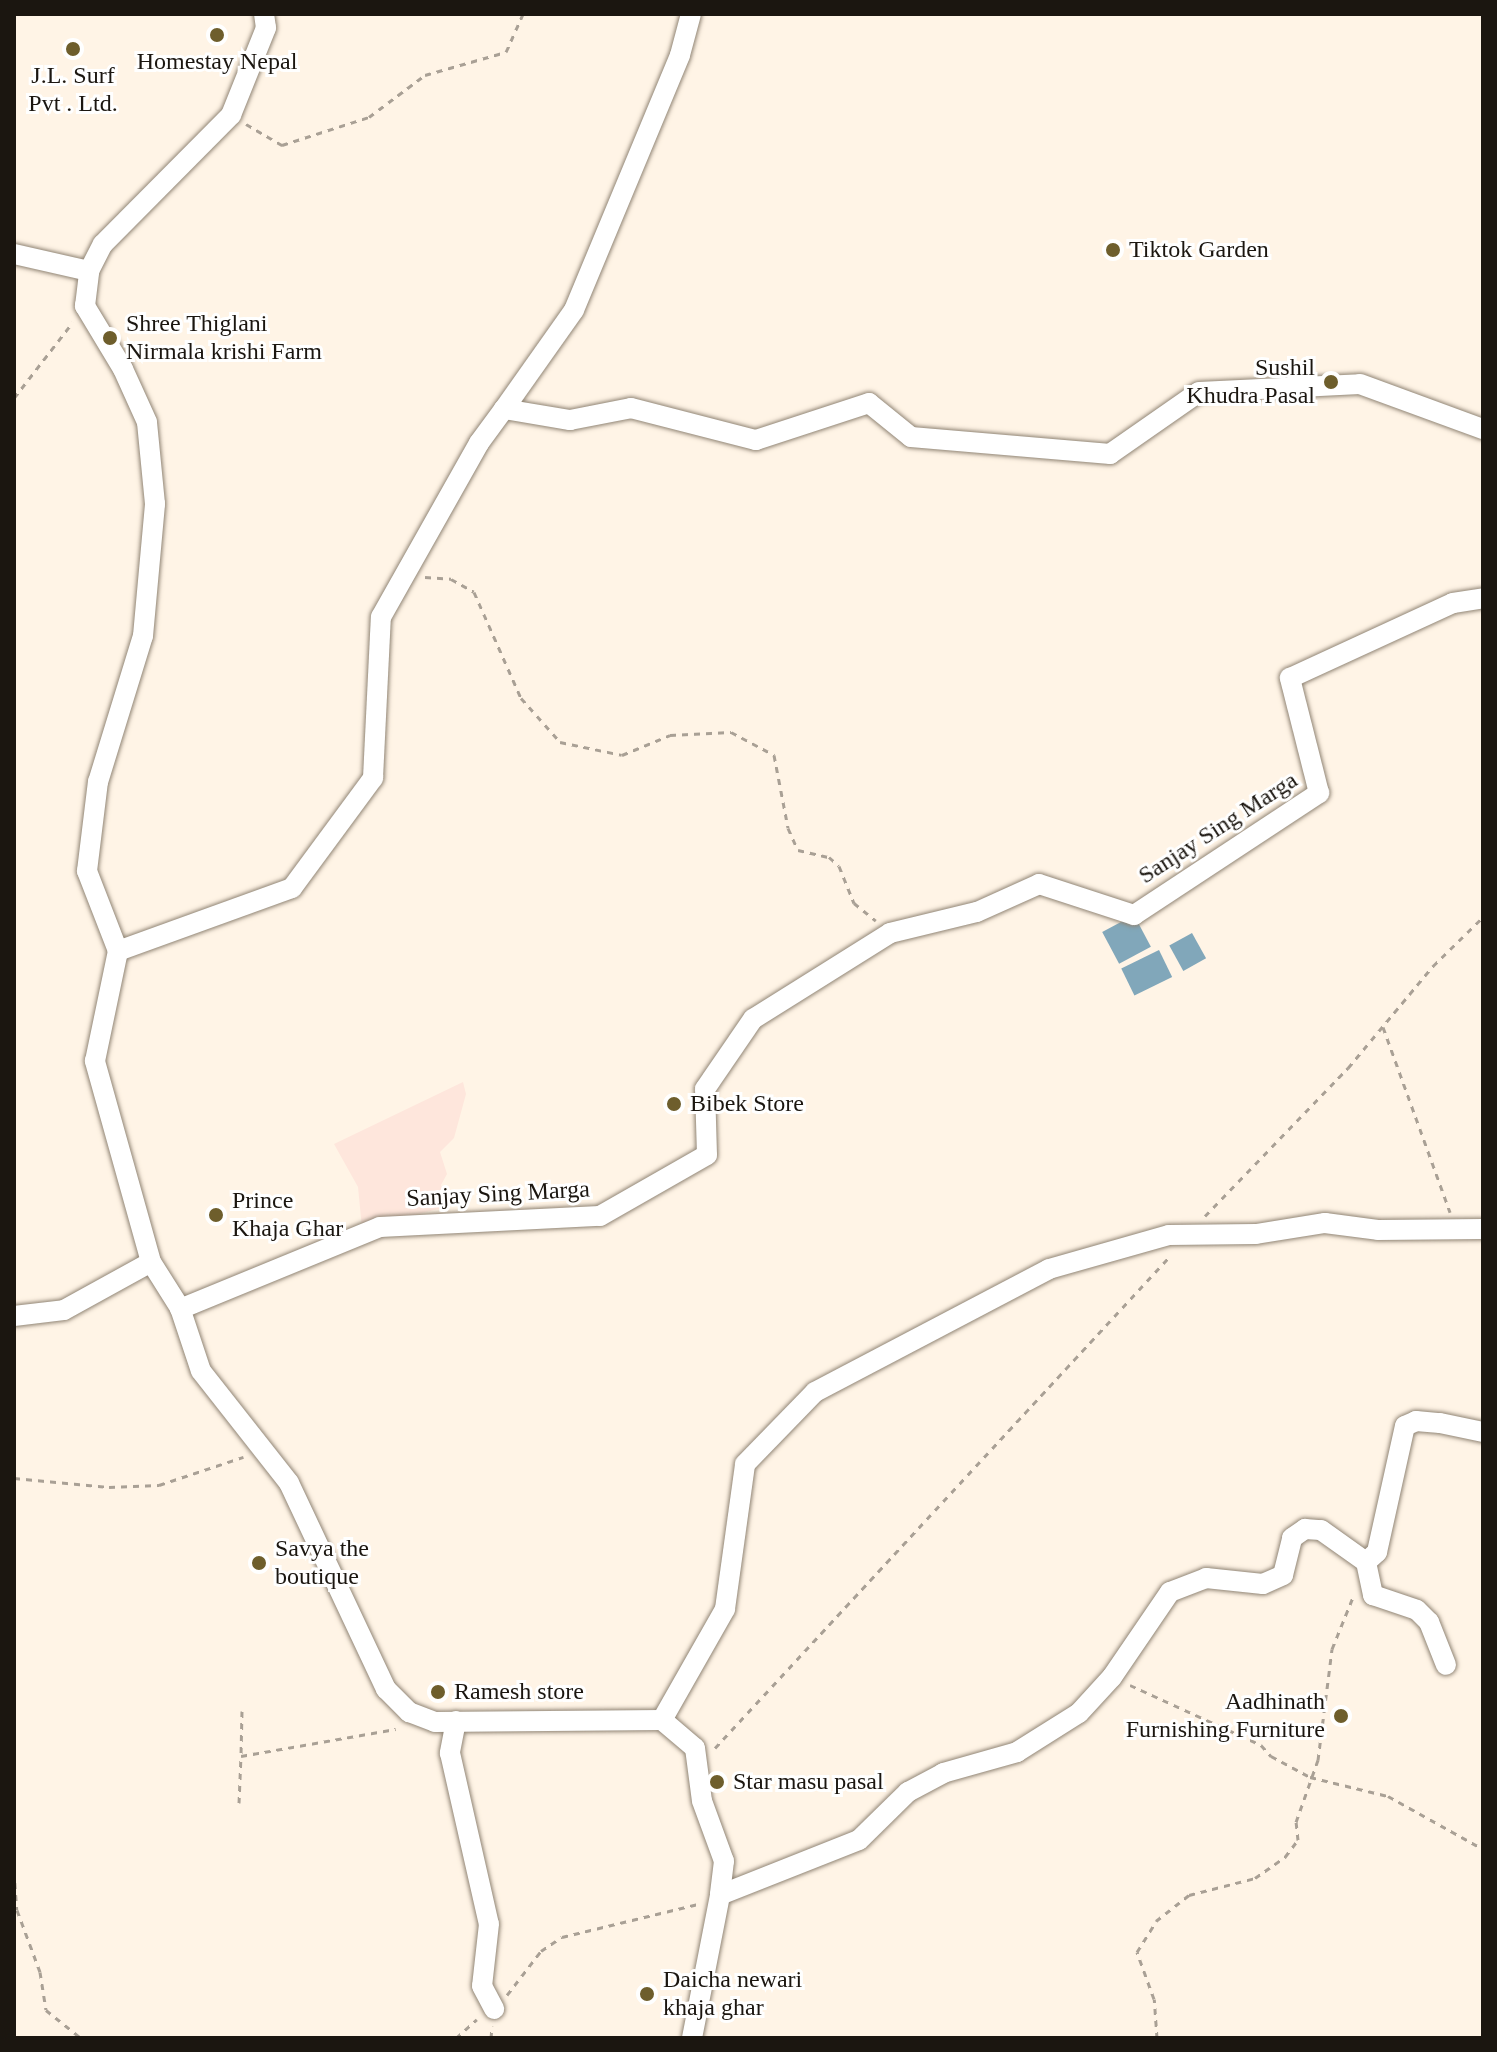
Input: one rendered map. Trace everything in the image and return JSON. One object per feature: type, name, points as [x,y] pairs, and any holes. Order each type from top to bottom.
[{"type":"street","points":[[264,14],[266,28],[231,115],[103,244],[89,271],[85,306],[123,369],[147,422],[155,504],[143,636],[98,782],[87,871],[118,951],[95,1061],[151,1262],[180,1309],[201,1371],[289,1483],[313,1527],[386,1689],[409,1712],[446,1722],[662,1720],[695,1748],[700,1765],[702,1801],[724,1861],[692,2038]]},
{"type":"street","points":[[118,951],[292,888],[373,778],[381,617],[479,443],[574,310],[680,55],[691,14]]},
{"type":"street","points":[[14,254],[89,271]]},
{"type":"street","points":[[504,409],[570,420],[631,408],[756,440],[869,403],[911,437],[1110,454],[1199,392],[1360,384],[1483,429]]},
{"type":"street","name":"Sanjay Sing Marga","points":[[180,1309],[380,1227],[600,1216],[707,1155],[705,1089],[753,1019],[890,933],[977,912],[1039,884],[1134,915],[1319,793],[1290,678],[1453,603],[1483,598]]},
{"type":"street","points":[[662,1720],[725,1609],[745,1464],[815,1392],[1049,1269],[1169,1235],[1256,1234],[1325,1223],[1483,1229]]},
{"type":"street","points":[[14,1316],[64,1310],[151,1262]]},
{"type":"street","points":[[1366,1562],[1377,1552],[1387,1519],[1405,1426],[1416,1421],[1483,1432]]},
{"type":"street","points":[[720,1895],[859,1840],[908,1792],[943,1773],[1017,1752],[1079,1713],[1112,1677],[1170,1592],[1206,1578],[1263,1584],[1283,1575],[1292,1538],[1305,1529],[1321,1530],[1366,1562],[1368,1584],[1382,1601],[1417,1610],[1429,1622],[1446,1665]]},
{"type":"street","points":[[446,1722],[450,1753],[489,1924],[482,1986],[494,2009]]},
{"type":"path","points":[[231,115],[282,145],[369,117],[425,75],[506,52],[523,14]]},
{"type":"path","points":[[14,398],[85,306]]},
{"type":"path","points":[[405,576],[451,579],[474,592],[521,698],[560,742],[622,755],[670,735],[731,732],[774,755],[788,828],[798,850],[829,857],[839,866],[854,903],[890,933]]},
{"type":"path","points":[[700,1765],[1383,1026],[1433,966],[1483,917]]},
{"type":"path","points":[[1383,1026],[1457,1230]]},
{"type":"path","points":[[14,1478],[109,1487],[159,1485],[262,1452]]},
{"type":"path","points":[[1157,2038],[1154,1999],[1137,1952],[1156,1921],[1189,1895],[1255,1878],[1285,1857],[1298,1840],[1296,1822],[1318,1760],[1332,1649],[1349,1601],[1368,1584]]},
{"type":"path","points":[[1112,1677],[1261,1745],[1271,1756],[1310,1777],[1388,1796],[1483,1849]]},
{"type":"path","points":[[239,1803],[242,1711]]},
{"type":"path","points":[[241,1756],[446,1722]]},
{"type":"path","points":[[14,1871],[17,1910],[40,1972],[46,2010],[81,2038]]},
{"type":"path","points":[[456,2038],[494,2009],[541,1951],[562,1937],[686,1908],[720,1895]]},
{"type":"path","points":[[71,2032],[72,2038]]},
{"type":"shaded area","points":[[463,1082],[466,1094],[454,1138],[440,1152],[447,1174],[441,1185],[450,1206],[362,1228],[358,1187],[334,1144]]},
{"type":"water","points":[[1134,915],[1151,947],[1119,964],[1102,932]]},
{"type":"water","points":[[1192,933],[1206,958],[1183,971],[1169,946]]},
{"type":"water","points":[[1159,950],[1172,977],[1134,995],[1121,968]]},
{"type":"place","name":"Homestay Nepal","points":[[217,35]]},
{"type":"place","name":"J.L. Surf Pvt . Ltd.","points":[[73,49]]},
{"type":"place","name":"Tiktok Garden","points":[[1113,250]]},
{"type":"place","name":"Shree Thiglani Nirmala krishi Farm","points":[[110,338]]},
{"type":"place","name":"Sushil Khudra Pasal","points":[[1331,382]]},
{"type":"place","name":"Bibek Store","points":[[674,1104]]},
{"type":"place","name":"Prince Khaja Ghar","points":[[216,1215]]},
{"type":"place","name":"Savya the boutique","points":[[259,1563]]},
{"type":"place","name":"Ramesh store","points":[[438,1692]]},
{"type":"place","name":"Aadhinath Furnishing Furniture","points":[[1341,1716]]},
{"type":"place","name":"Star masu pasal","points":[[717,1782]]},
{"type":"place","name":"Daicha newari khaja ghar","points":[[647,1994]]}]
